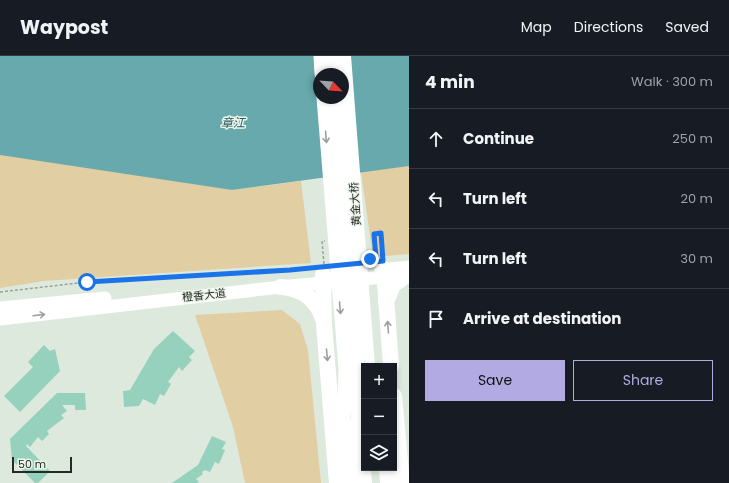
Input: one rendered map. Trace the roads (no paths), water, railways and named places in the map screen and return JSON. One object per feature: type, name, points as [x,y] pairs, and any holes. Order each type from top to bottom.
[{"type":"highway","points":[[329,56],[330,68]]},
{"type":"highway","name":"黄金大桥","points":[[343,56],[364,361]]},
{"type":"highway","name":"黄金大桥","points":[[334,104],[364,361]]},
{"type":"highway","points":[[384,269],[385,305],[391,363]]},
{"type":"highway","points":[[385,305],[392,287],[397,280],[409,272]]},
{"type":"highway","points":[[321,275],[337,483]]},
{"type":"highway","points":[[281,287],[292,288],[310,297],[321,312],[324,324]]},
{"type":"highway","points":[[350,483],[349,462],[364,361]]},
{"type":"highway","points":[[364,361],[364,483]]},
{"type":"highway","points":[[394,399],[402,483]]},
{"type":"highway","points":[[374,471],[375,483]]},
{"type":"highway","points":[[387,471],[388,483]]},
{"type":"main road","points":[[320,56],[321,68]]},
{"type":"main road","points":[[350,56],[375,363]]},
{"type":"main road","points":[[323,104],[345,368],[344,483]]},
{"type":"main road","name":"橙香大道","points":[[0,308],[384,269],[409,272]]},
{"type":"main road","name":"橙香大道","points":[[0,319],[281,287],[321,275]]},
{"type":"main road","points":[[391,471],[393,483]]},
{"type":"water","name":"章江","points":[[0,56],[409,56],[409,166],[232,190],[0,155]]}]
